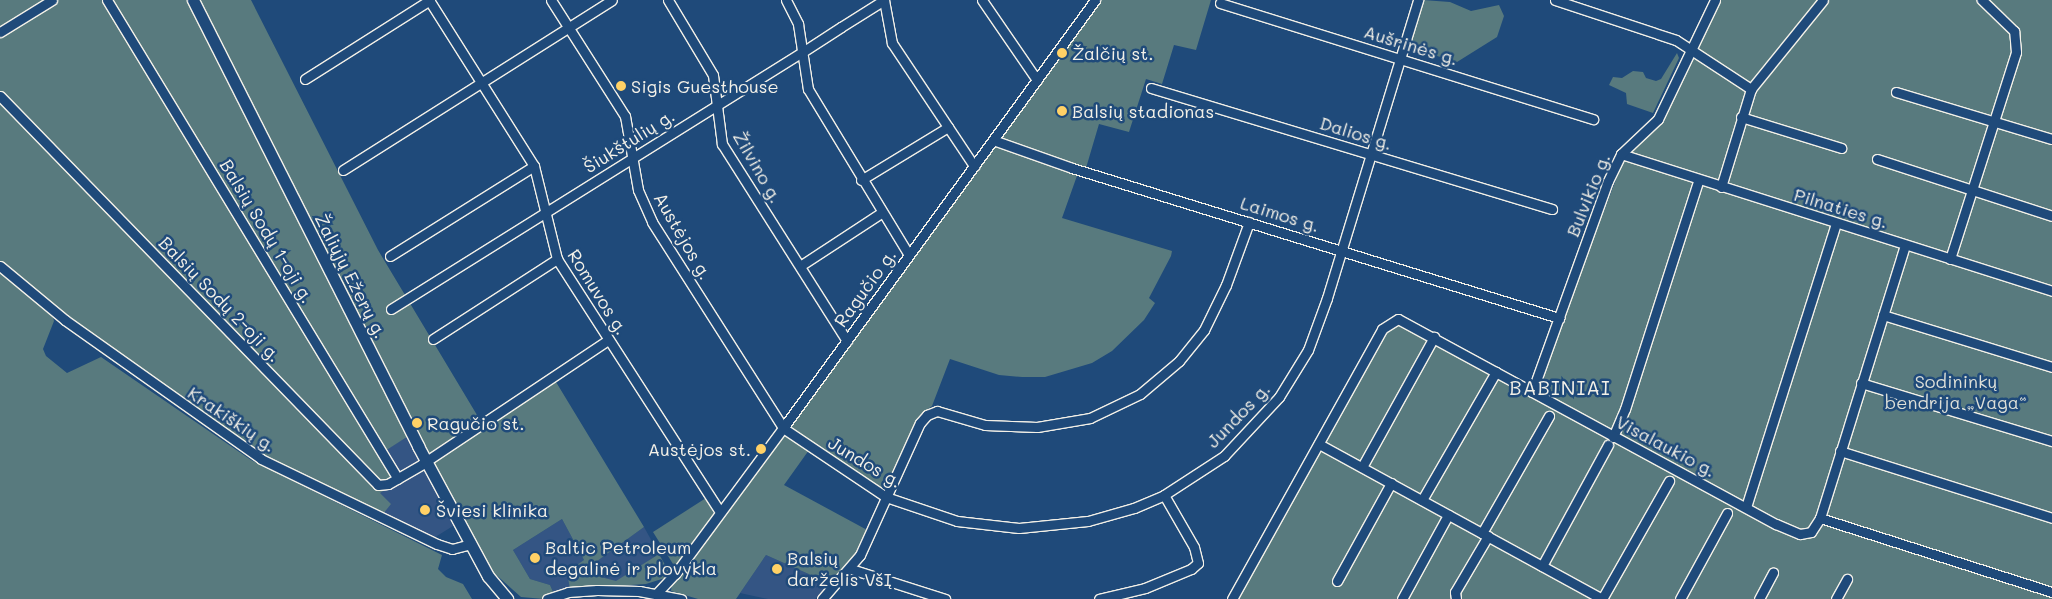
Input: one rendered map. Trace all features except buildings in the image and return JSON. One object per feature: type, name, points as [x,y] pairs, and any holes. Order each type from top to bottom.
[{"type":"main road","name":"Žaliųjų Ežerų g.","points":[[193,0],[426,461],[471,544],[507,599]]},
{"type":"main road","name":"Žaliųjų Ežerų g.","points":[[483,564],[517,599]]},
{"type":"street","points":[[0,32],[52,0]]},
{"type":"street","name":"Balsių Sodų 1-oji g.","points":[[107,0],[398,479]]},
{"type":"street","points":[[305,79],[430,0]]},
{"type":"street","name":"Romuvos g.","points":[[430,0],[534,166],[558,260],[720,512]]},
{"type":"street","name":"Austėjos g.","points":[[550,0],[625,116],[631,159],[638,190],[652,222],[783,428]]},
{"type":"street","points":[[343,170],[612,0]]},
{"type":"street","name":"Žilvino g.","points":[[668,0],[713,75],[722,144],[847,341]]},
{"type":"street","points":[[786,0],[796,18],[808,89],[881,213],[909,255]]},
{"type":"street","points":[[884,0],[892,43],[974,166]]},
{"type":"street","name":"Šiukštulių g.","points":[[391,309],[884,0]]},
{"type":"street","points":[[982,0],[1037,80]]},
{"type":"street","name":"Ragučio g.","points":[[657,593],[783,428],[1095,0]]},
{"type":"street","name":"Jundos g.","points":[[783,428],[886,496],[957,521],[1018,528],[1088,521],[1134,508],[1164,495],[1224,456],[1279,397],[1308,350],[1342,250],[1418,0]]},
{"type":"street","points":[[1555,0],[1606,15],[1691,48],[1751,89]]},
{"type":"street","name":"Bulvikio g.","points":[[1532,392],[1608,181],[1621,154],[1658,120],[1715,0]]},
{"type":"street","points":[[1721,187],[1751,89],[1823,0]]},
{"type":"street","points":[[1950,259],[1994,123],[2017,44],[2010,26],[1982,0]]},
{"type":"street","name":"Aušrinės g.","points":[[1220,3],[1593,118]]},
{"type":"street","name":"Dalios g.","points":[[1151,88],[1552,209]]},
{"type":"street","points":[[1896,92],[2052,139]]},
{"type":"street","name":"Balsių Sodų 2-oji g.","points":[[0,96],[373,483],[382,485],[398,479],[608,340]]},
{"type":"street","points":[[1741,117],[1841,148]]},
{"type":"street","points":[[861,180],[948,127]]},
{"type":"street","name":"Laimos g.","points":[[993,140],[1072,168],[1559,318]]},
{"type":"street","name":"Pilnaties g.","points":[[1621,154],[1698,181],[2052,291]]},
{"type":"street","points":[[1877,159],[2052,216]]},
{"type":"street","points":[[390,256],[534,166]]},
{"type":"street","points":[[1613,437],[1625,409],[1698,181]]},
{"type":"street","points":[[800,266],[881,213]]},
{"type":"street","points":[[822,599],[851,569],[920,423],[934,410],[985,425],[1037,427],[1090,418],[1140,394],[1179,361],[1204,330],[1226,285],[1250,222]]},
{"type":"street","points":[[1746,507],[1836,224]]},
{"type":"street","points":[[1905,245],[1820,518],[2052,592]]},
{"type":"street","points":[[432,339],[558,260]]},
{"type":"street","name":"Krakiškių g.","points":[[0,266],[65,320],[261,459],[437,544],[452,548],[471,544]]},
{"type":"street","points":[[1883,315],[2052,367]]},
{"type":"street","name":"Visalaukio g.","points":[[1232,599],[1386,324],[1403,320],[1613,437],[1800,534],[1811,532],[1820,518]]},
{"type":"street","points":[[1362,467],[1434,337]]},
{"type":"street","points":[[1422,500],[1496,372]]},
{"type":"street","points":[[1861,383],[2052,441]]},
{"type":"street","points":[[1456,599],[1456,592],[1485,534],[1549,416]]},
{"type":"street","points":[[1319,444],[1602,599],[1669,481]]},
{"type":"street","points":[[1542,566],[1608,445]]},
{"type":"street","points":[[1840,451],[2052,518]]},
{"type":"street","points":[[1337,581],[1391,483]]},
{"type":"street","points":[[1100,599],[1145,588],[1191,569],[1198,563],[1194,547],[1164,495]]},
{"type":"street","points":[[1680,599],[1727,512]]},
{"type":"street","points":[[1402,599],[1448,515]]},
{"type":"street","points":[[851,569],[945,599]]},
{"type":"street","points":[[1759,599],[1773,573]]},
{"type":"street","points":[[1836,599],[1847,578]]},
{"type":"street","points":[[560,599],[576,591]]},
{"type":"street","points":[[548,599],[576,591],[657,593],[682,599]]},
{"type":"shaded area","points":[[410,435],[453,526],[432,539],[383,514],[379,493],[400,480],[384,451]]},
{"type":"shaded area","points":[[562,519],[584,560],[570,589],[554,594],[550,585],[530,579],[513,550]]},
{"type":"shaded area","points":[[644,527],[659,554],[616,582],[602,577],[592,564]]},
{"type":"shaded area","name":"Balsių darželis VšĮ","points":[[766,555],[831,584],[815,599],[768,599],[740,593]]},
{"type":"green space","points":[[0,0],[188,0],[410,435],[385,451],[400,480],[380,493],[391,504],[383,514],[250,448],[137,369],[26,286],[0,262]]},
{"type":"green space","points":[[197,0],[251,0],[378,250],[483,425],[556,382],[644,527],[593,564],[601,577],[616,581],[659,554],[669,572],[665,578],[646,584],[570,589],[567,572],[584,560],[562,519],[513,550],[530,579],[550,585],[554,594],[544,599],[521,597],[493,572],[434,467]]},
{"type":"green space","points":[[1101,0],[1211,0],[1196,50],[1174,45],[1162,84],[1146,79],[1129,132],[1099,124],[1086,168],[1002,139],[1002,135]]},
{"type":"green space","points":[[1423,0],[1450,2],[1471,11],[1499,5],[1504,16],[1497,37],[1457,62],[1414,49],[1411,41]]},
{"type":"green space","name":"Sodininkų bendrija „Vaga“","points":[[1718,0],[2052,0],[2052,599],[1238,599],[1387,328],[1399,323],[1533,395],[1627,151],[1662,119]]},
{"type":"green space","points":[[1677,53],[1679,58],[1653,113],[1627,104],[1626,93],[1609,85],[1613,77],[1622,78],[1633,71],[1643,72],[1646,78],[1656,81],[1661,79]]},
{"type":"green space","points":[[995,147],[1078,173],[1062,218],[1172,251],[1171,256],[1149,298],[1155,303],[1144,320],[1112,351],[1092,363],[1045,377],[1022,377],[999,375],[950,359],[932,406],[924,412],[885,489],[881,490],[791,429],[790,423]]},
{"type":"green space","points":[[0,270],[53,317],[54,321],[43,349],[46,356],[67,373],[101,357],[251,460],[442,555],[438,569],[446,577],[463,584],[472,599],[0,599]]},
{"type":"green space","points":[[784,433],[809,450],[784,485],[869,531],[854,559],[831,584],[766,555],[736,599],[698,599],[671,591],[672,583]]},
{"type":"green space","points":[[706,498],[714,514],[677,564],[673,564],[653,532]]},
{"type":"place","name":"Žalčių st.","points":[[1062,53]]},
{"type":"place","name":"Sigis Guesthouse","points":[[621,86]]},
{"type":"place","name":"Balsių stadionas","points":[[1062,111]]},
{"type":"place","name":"Ragučio st.","points":[[417,423]]},
{"type":"place","name":"Austėjos st.","points":[[761,449]]},
{"type":"place","name":"Šviesi klinika","points":[[425,510]]},
{"type":"place","name":"Baltic Petroleum degalinė ir plovykla","points":[[535,558]]},
{"type":"place","name":"Balsių darželis VšĮ","points":[[777,569]]},
{"type":"district","name":"BABINIAI","points":[[1560,387]]}]
